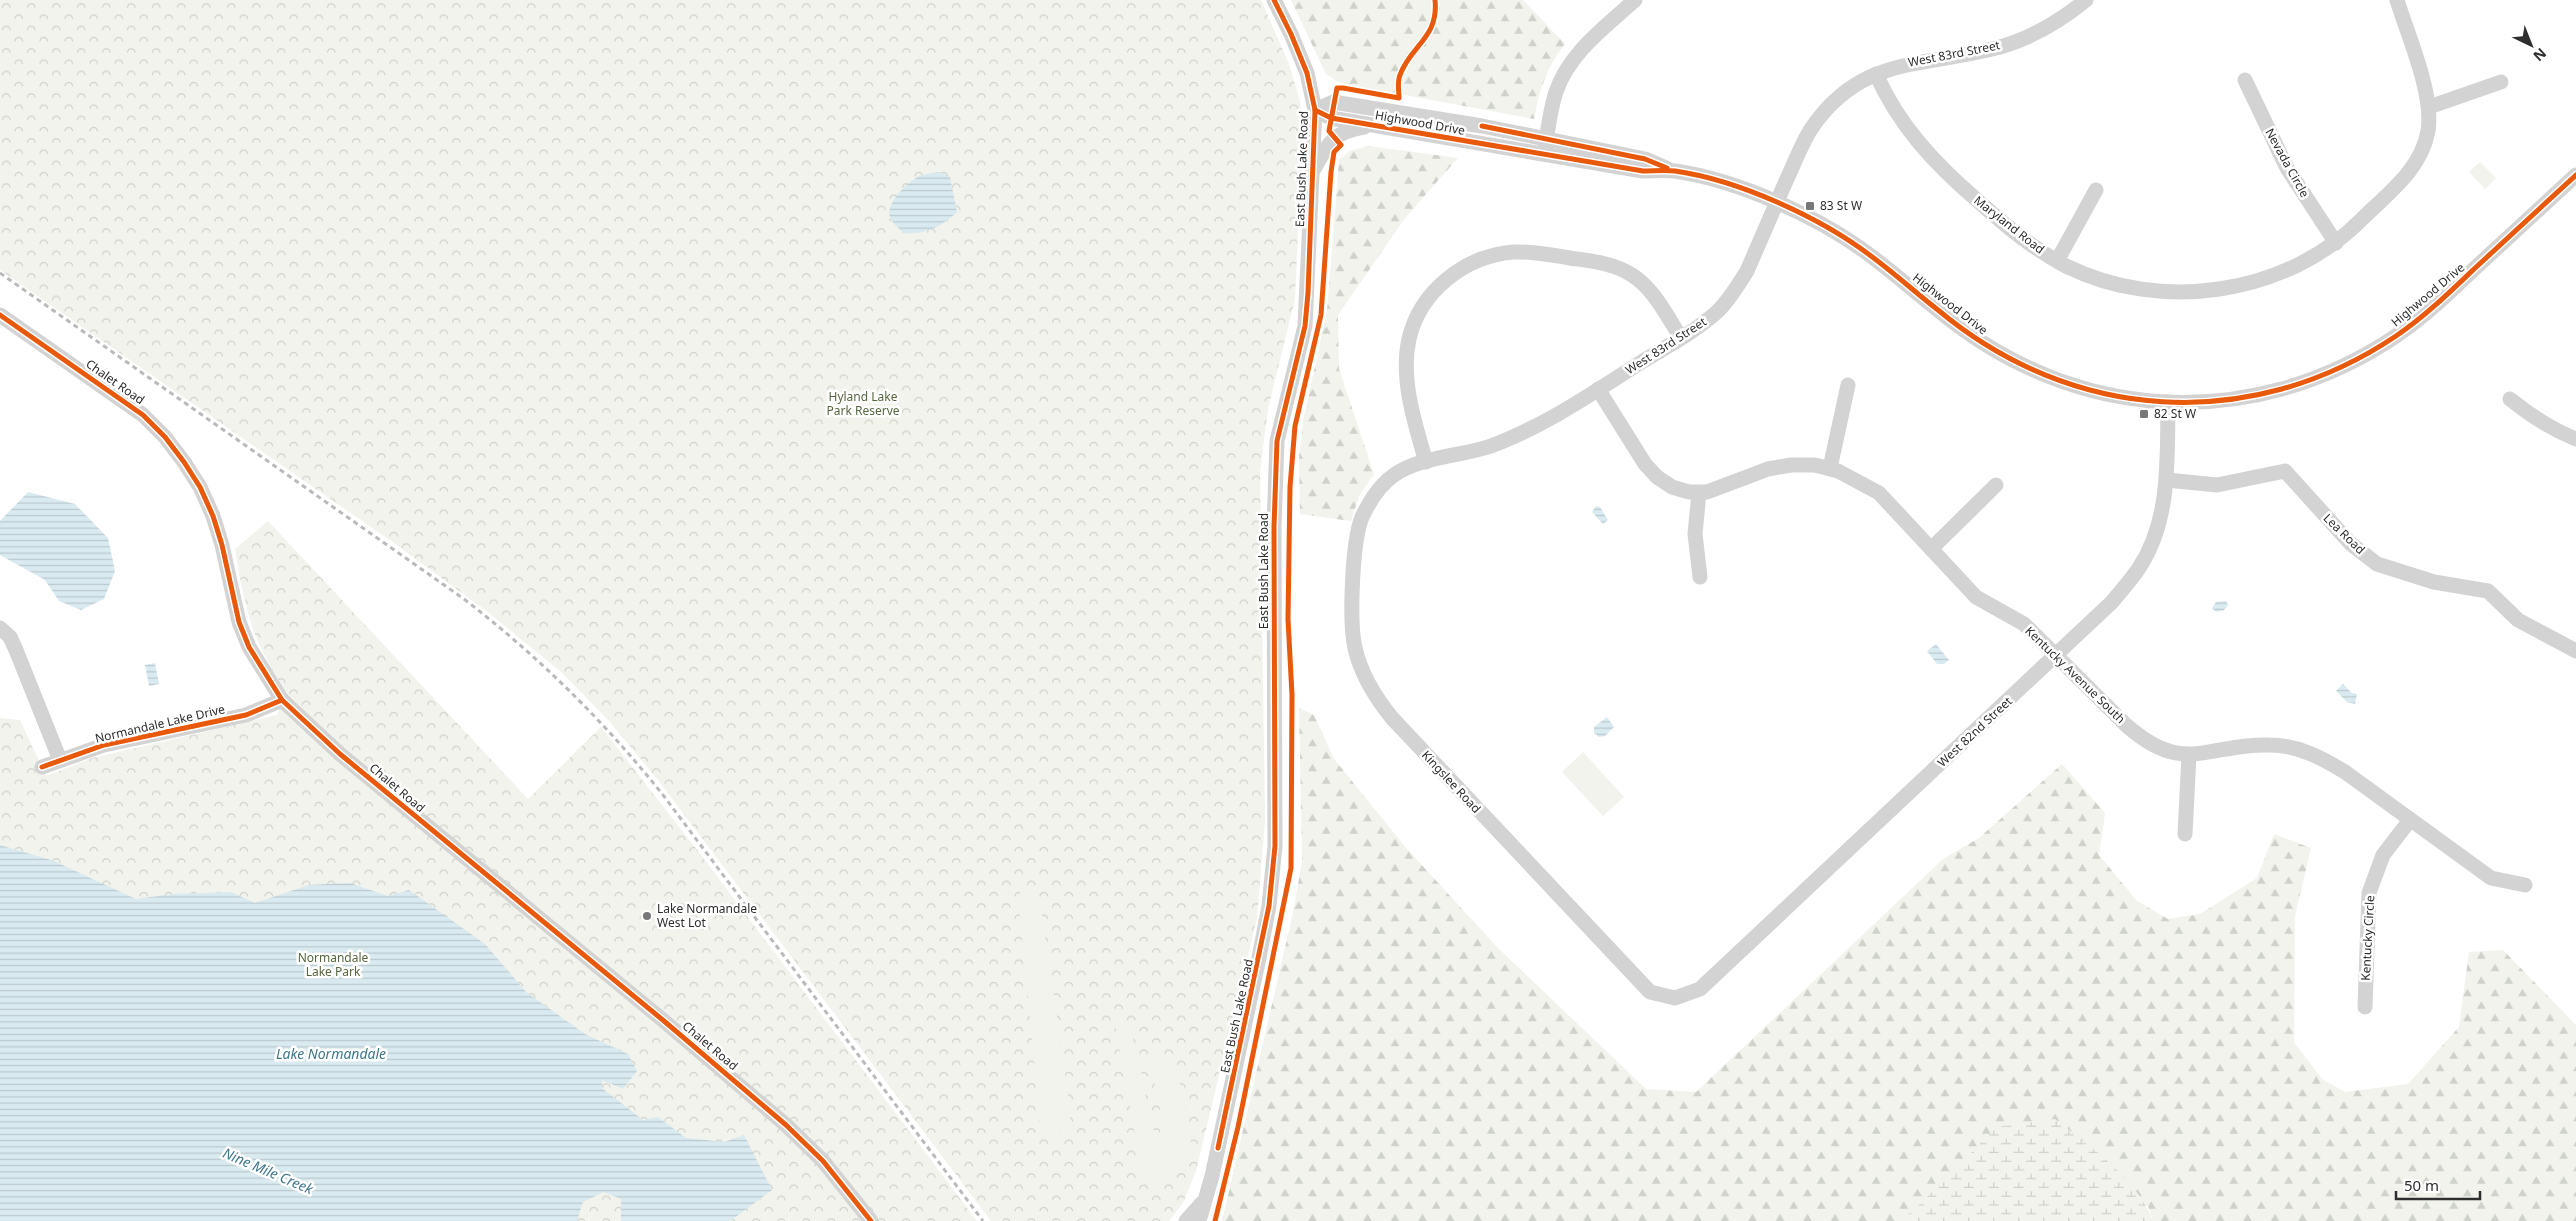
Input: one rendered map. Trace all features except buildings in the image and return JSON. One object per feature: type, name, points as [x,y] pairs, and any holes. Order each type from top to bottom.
[{"type":"street","name":"East Bush Lake Road","points":[[1199,1221],[1222,1133],[1269,906],[1275,846],[1274,528],[1278,441],[1305,326],[1315,110],[1307,73],[1274,0]]},
{"type":"street","points":[[1544,155],[1551,109],[1564,72],[1589,42],[1635,0]]},
{"type":"street","name":"West 83rd Street","points":[[1371,502],[1392,476],[1406,468],[1490,446],[1541,422],[1681,338],[1718,311],[1734,293],[1747,271],[1811,129],[1829,108],[1850,89],[1876,74],[1900,64],[1985,50],[2026,38],[2074,10],[2086,0]]},
{"type":"street","points":[[2397,0],[2429,107],[2501,82]]},
{"type":"street","name":"Maryland Road","points":[[1876,74],[1904,125],[1945,173],[2037,250],[2057,261],[2100,279],[2135,288],[2170,291],[2204,291],[2239,285],[2273,276],[2305,262],[2336,243],[2414,167],[2423,149],[2428,130],[2429,107]]},
{"type":"street","name":"Nevada Circle","points":[[2245,80],[2287,168],[2336,243]]},
{"type":"street","name":"Highwood Drive","points":[[1315,110],[1333,102],[1546,138],[1645,159],[1672,170]]},
{"type":"street","name":"Highwood Drive","points":[[1315,110],[1331,118],[1544,155],[1643,171],[1672,170],[1706,176],[1777,203],[1868,254],[1973,338],[2011,360],[2050,378],[2091,391],[2132,399],[2168,403],[2220,402],[2263,395],[2305,382],[2343,367],[2372,352],[2422,316],[2576,175]]},
{"type":"street","points":[[1312,172],[1327,144],[1334,138],[1353,128],[1372,125]]},
{"type":"street","points":[[2057,261],[2096,190]]},
{"type":"street","points":[[1426,462],[1408,385],[1406,362],[1410,338],[1418,315],[1431,295],[1447,278],[1467,265],[1489,256],[1513,252],[1537,253],[1615,267],[1632,275],[1646,288],[1659,302],[1681,338]]},
{"type":"street","name":"Chalet Road","points":[[0,315],[143,415],[165,437],[184,462],[200,488],[213,516],[222,545],[239,622],[249,647],[282,700],[340,754],[691,1043],[786,1124],[823,1161],[870,1221]]},
{"type":"street","points":[[1830,468],[1848,385]]},
{"type":"street","name":"Kentucky Avenue South","points":[[1598,389],[1645,464],[1657,478],[1672,487],[1699,493],[1724,487],[1775,468],[1799,465],[1830,468],[1859,480],[1879,493],[1976,597],[2024,624],[2141,738],[2159,749],[2189,755],[2245,746],[2272,745],[2298,749],[2323,758],[2491,878],[2525,886]]},
{"type":"street","points":[[2510,399],[2532,417],[2556,431],[2576,439]]},
{"type":"street","name":"West 82nd Street","points":[[1675,998],[1700,989],[2112,602],[2139,568],[2155,534],[2167,480],[2168,403]]},
{"type":"street","name":"Lea Road","points":[[2167,480],[2217,485],[2284,471],[2351,544],[2377,564],[2434,582],[2488,591],[2518,620],[2576,651]]},
{"type":"street","points":[[1931,548],[1996,485]]},
{"type":"street","points":[[1699,493],[1695,534],[1700,576]]},
{"type":"street","name":"Kingslee Road","points":[[1371,502],[1362,518],[1357,535],[1351,623],[1355,649],[1364,674],[1376,697],[1521,857],[1650,992],[1675,998]]},
{"type":"street","points":[[0,628],[10,637],[16,650],[60,760]]},
{"type":"street","name":"Normandale Lake Drive","points":[[42,767],[104,745],[246,715],[282,700]]},
{"type":"street","points":[[2185,834],[2189,755]]},
{"type":"street","name":"Kentucky Circle","points":[[2365,1007],[2369,893],[2374,874],[2383,855],[2410,820]]},
{"type":"street","name":"East Bush Lake Road","points":[[1186,1221],[1204,1202]]},
{"type":"green space","name":"Hyland Lake Park Reserve","points":[[0,0],[1261,0],[1289,64],[1300,101],[1302,139],[1295,299],[1268,409],[1260,472],[1265,820],[1257,918],[1196,1171],[1183,1203],[1169,1221],[991,1221],[658,780],[610,722],[560,671],[485,610],[391,541],[0,270]]},
{"type":"green space","points":[[1291,0],[1523,0],[1565,44],[1553,61],[1545,79],[1534,119],[1340,83],[1326,74]]},
{"type":"green space","points":[[1368,146],[1458,158],[1405,218],[1338,315],[1339,369],[1374,474],[1359,496],[1351,521],[1300,514],[1299,456],[1304,416],[1327,311],[1339,160],[1350,151]]},
{"type":"green space","points":[[2480,162],[2496,178],[2485,189],[2469,172]]},
{"type":"green space","name":"Normandale Lake Park","points":[[268,521],[528,799],[601,727],[698,851],[977,1221],[0,1221],[0,718],[20,720],[46,776],[92,758],[277,715],[287,693],[258,641],[242,590],[235,549]]},
{"type":"green space","points":[[1299,708],[1314,715],[1334,759],[1407,849],[1498,948],[1646,1089],[1696,1092],[1943,859],[1979,838],[2062,764],[2105,813],[2099,855],[2137,901],[2168,919],[2200,914],[2257,878],[2274,834],[2311,848],[2295,916],[2294,1042],[2322,1079],[2345,1092],[2408,1084],[2459,1027],[2469,952],[2503,950],[2576,1025],[2576,1221],[2153,1221],[2148,1206],[1915,1209],[1900,1221],[1222,1221],[1293,913],[1302,861]]},
{"type":"green space","points":[[1583,752],[1624,797],[1603,816],[1562,772]]},
{"type":"green space","points":[[1021,891],[1032,892],[1041,908],[1069,1101],[1070,1118],[1059,1134],[1048,1132],[1040,1121],[1018,896]]},
{"type":"green space","points":[[1129,1022],[1141,1070],[1151,1128],[1158,1134],[1164,1128],[1148,1051],[1158,1048],[1163,1065],[1164,1061],[1173,1059],[1183,1096],[1192,1147],[1166,1180],[1140,1185],[1134,1126],[1115,1025]]},
{"type":"green space","points":[[2055,1119],[2097,1152],[2125,1178],[2146,1206],[2153,1221],[1900,1221],[1915,1209],[1997,1127]]},
{"type":"water","points":[[939,172],[950,177],[957,212],[933,229],[919,233],[903,233],[890,217],[891,205],[894,199],[903,188],[919,176]]},
{"type":"water","points":[[28,492],[75,504],[108,538],[115,571],[104,599],[81,610],[59,601],[45,580],[0,555],[0,521]]},
{"type":"water","points":[[1596,506],[1600,507],[1608,520],[1603,524],[1592,512]]},
{"type":"water","points":[[2226,601],[2228,605],[2224,610],[2216,612],[2212,608],[2216,602]]},
{"type":"water","points":[[1936,644],[1949,660],[1944,664],[1937,664],[1927,651]]},
{"type":"water","points":[[155,663],[159,684],[149,686],[145,665]]},
{"type":"water","points":[[2343,684],[2352,693],[2357,694],[2355,704],[2347,702],[2336,691]]},
{"type":"water","points":[[1607,717],[1614,727],[1605,736],[1599,737],[1594,733],[1594,727]]},
{"type":"water","name":"Lake Normandale","points":[[0,845],[54,861],[136,899],[173,894],[231,892],[255,903],[309,885],[350,883],[388,896],[409,890],[485,944],[526,992],[585,1034],[628,1054],[637,1071],[623,1089],[602,1080],[602,1088],[643,1120],[658,1117],[686,1138],[724,1142],[744,1135],[772,1190],[730,1221],[621,1221],[621,1199],[604,1192],[583,1202],[577,1221],[0,1221]]},
{"type":"railway","points":[[0,273],[464,599],[492,621],[570,691],[618,741],[663,795],[983,1221]]},
{"type":"cycle path","points":[[1218,1148],[1269,906],[1275,846],[1274,527],[1277,441],[1305,326],[1308,293],[1315,110],[1307,73],[1274,0]]},
{"type":"cycle path","points":[[1215,1221],[1238,1127],[1291,868],[1292,695],[1288,619],[1290,487],[1295,426],[1321,315],[1331,172],[1334,152],[1341,145],[1329,131],[1337,88],[1399,98],[1398,84],[1400,75],[1410,56],[1423,41],[1433,24],[1435,0]]},
{"type":"cycle path","points":[[1315,110],[1331,118],[1643,171],[1675,171],[1725,183],[1778,202],[1851,242],[1880,262],[1938,310],[1990,347],[2046,375],[2103,393],[2162,402],[2222,400],[2282,389],[2340,368],[2396,336],[2416,321],[2576,175]]},
{"type":"cycle path","points":[[1482,126],[1645,159],[1667,168]]},
{"type":"cycle path","points":[[0,315],[143,415],[165,437],[184,462],[200,487],[213,516],[222,545],[239,622],[249,647],[282,700],[340,754],[664,1021],[786,1125],[823,1161],[871,1221]]},
{"type":"cycle path","points":[[42,767],[104,745],[246,715],[282,700]]},
{"type":"place","name":"83 St W","points":[[1810,206]]},
{"type":"place","name":"82 St W","points":[[2144,414]]},
{"type":"place","name":"Lake Normandale West Lot","points":[[647,916]]},
{"type":"water label","name":"Nine Mile Creek","points":[[268,1171]]}]
